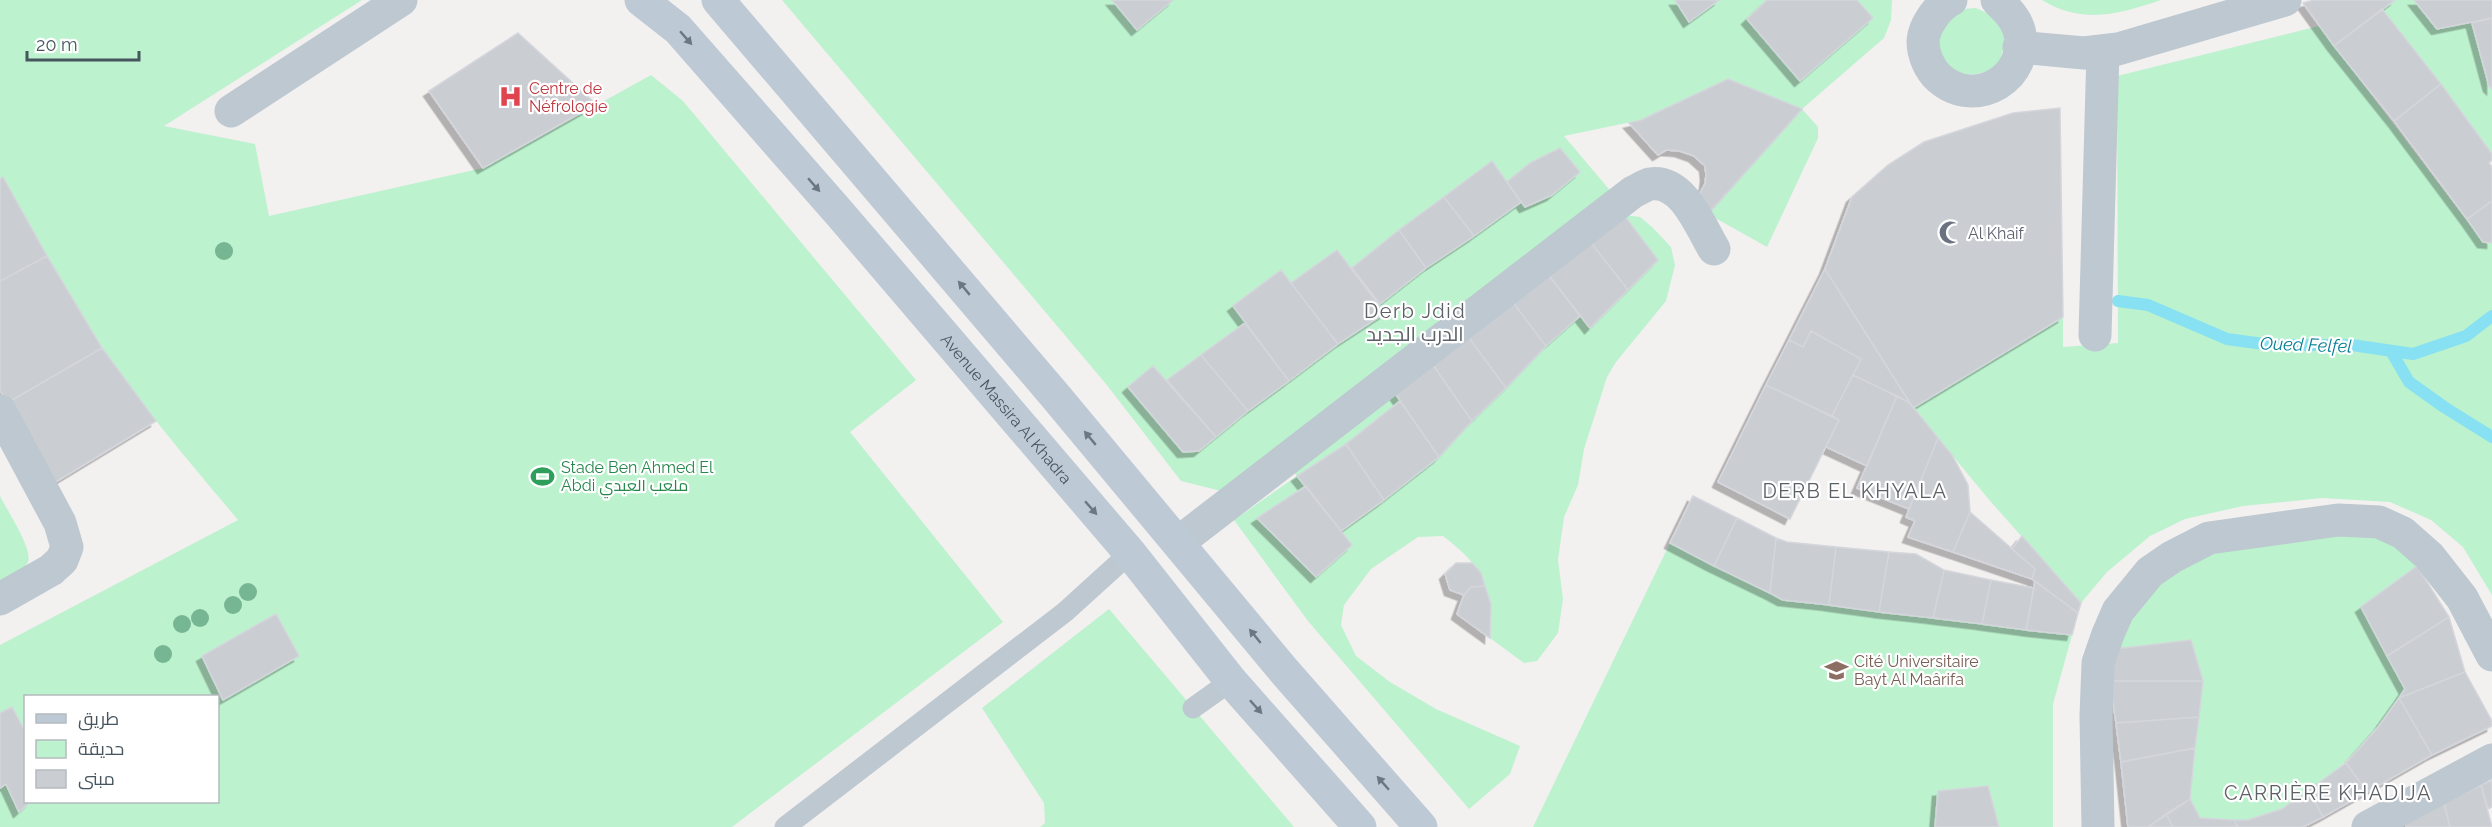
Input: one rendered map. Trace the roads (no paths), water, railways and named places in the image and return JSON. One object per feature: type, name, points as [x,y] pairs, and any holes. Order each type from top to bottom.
[{"type":"street","points":[[231,111],[401,0]]},
{"type":"street","name":"Avenue Massira Al Khadra","points":[[641,0],[684,36],[1130,553],[1232,681],[1360,827]]},
{"type":"street","points":[[718,0],[1179,542],[1285,672],[1421,827]]},
{"type":"street","points":[[1951,0],[1938,10],[1928,23],[1923,36],[1926,59],[1934,74],[1946,84],[1961,90],[1978,92],[1995,86],[2007,75],[2018,58],[2019,30],[2010,13],[1997,0]]},
{"type":"street","points":[[2019,47],[2084,53],[2118,49],[2285,0]]},
{"type":"street","points":[[2095,335],[2103,51]]},
{"type":"street","points":[[1179,542],[1633,192],[1650,184],[1677,189],[1714,249]]},
{"type":"street","points":[[0,411],[60,523],[67,547],[62,560],[51,570],[0,599]]},
{"type":"street","points":[[2098,827],[2096,716],[2098,663],[2108,634],[2118,610],[2150,572],[2172,557],[2209,538],[2338,519],[2379,522],[2403,533],[2429,556],[2462,598],[2492,655]]},
{"type":"street","points":[[2368,827],[2492,760]]},
{"type":"lane","points":[[785,827],[1065,612],[1130,553]]},
{"type":"lane","points":[[1193,708],[1232,681]]},
{"type":"waterway","name":"Oued Felfel","points":[[2118,301],[2148,305],[2227,339],[2271,345],[2352,345],[2413,354],[2466,336],[2492,316]]},
{"type":"waterway","points":[[2391,351],[2409,382],[2492,437]]},
{"type":"place","name":"Centre de Néfrologie","points":[[511,97]]},
{"type":"place","name":"Al Khaif","points":[[1950,233]]},
{"type":"place","name":"Stade Ben Ahmed El Abdi ملعب العبدي","points":[[543,476]]},
{"type":"place","name":"Cité Universitaire Bayt Al Maârifa","points":[[1836,670]]},
{"type":"district","name":"Derb Jdid الدرب الجديد","points":[[1415,322]]},
{"type":"district","name":"DERB EL KHYALA","points":[[1855,491]]},
{"type":"district","name":"CARRIÈRE KHADIJA","points":[[2328,793]]}]
